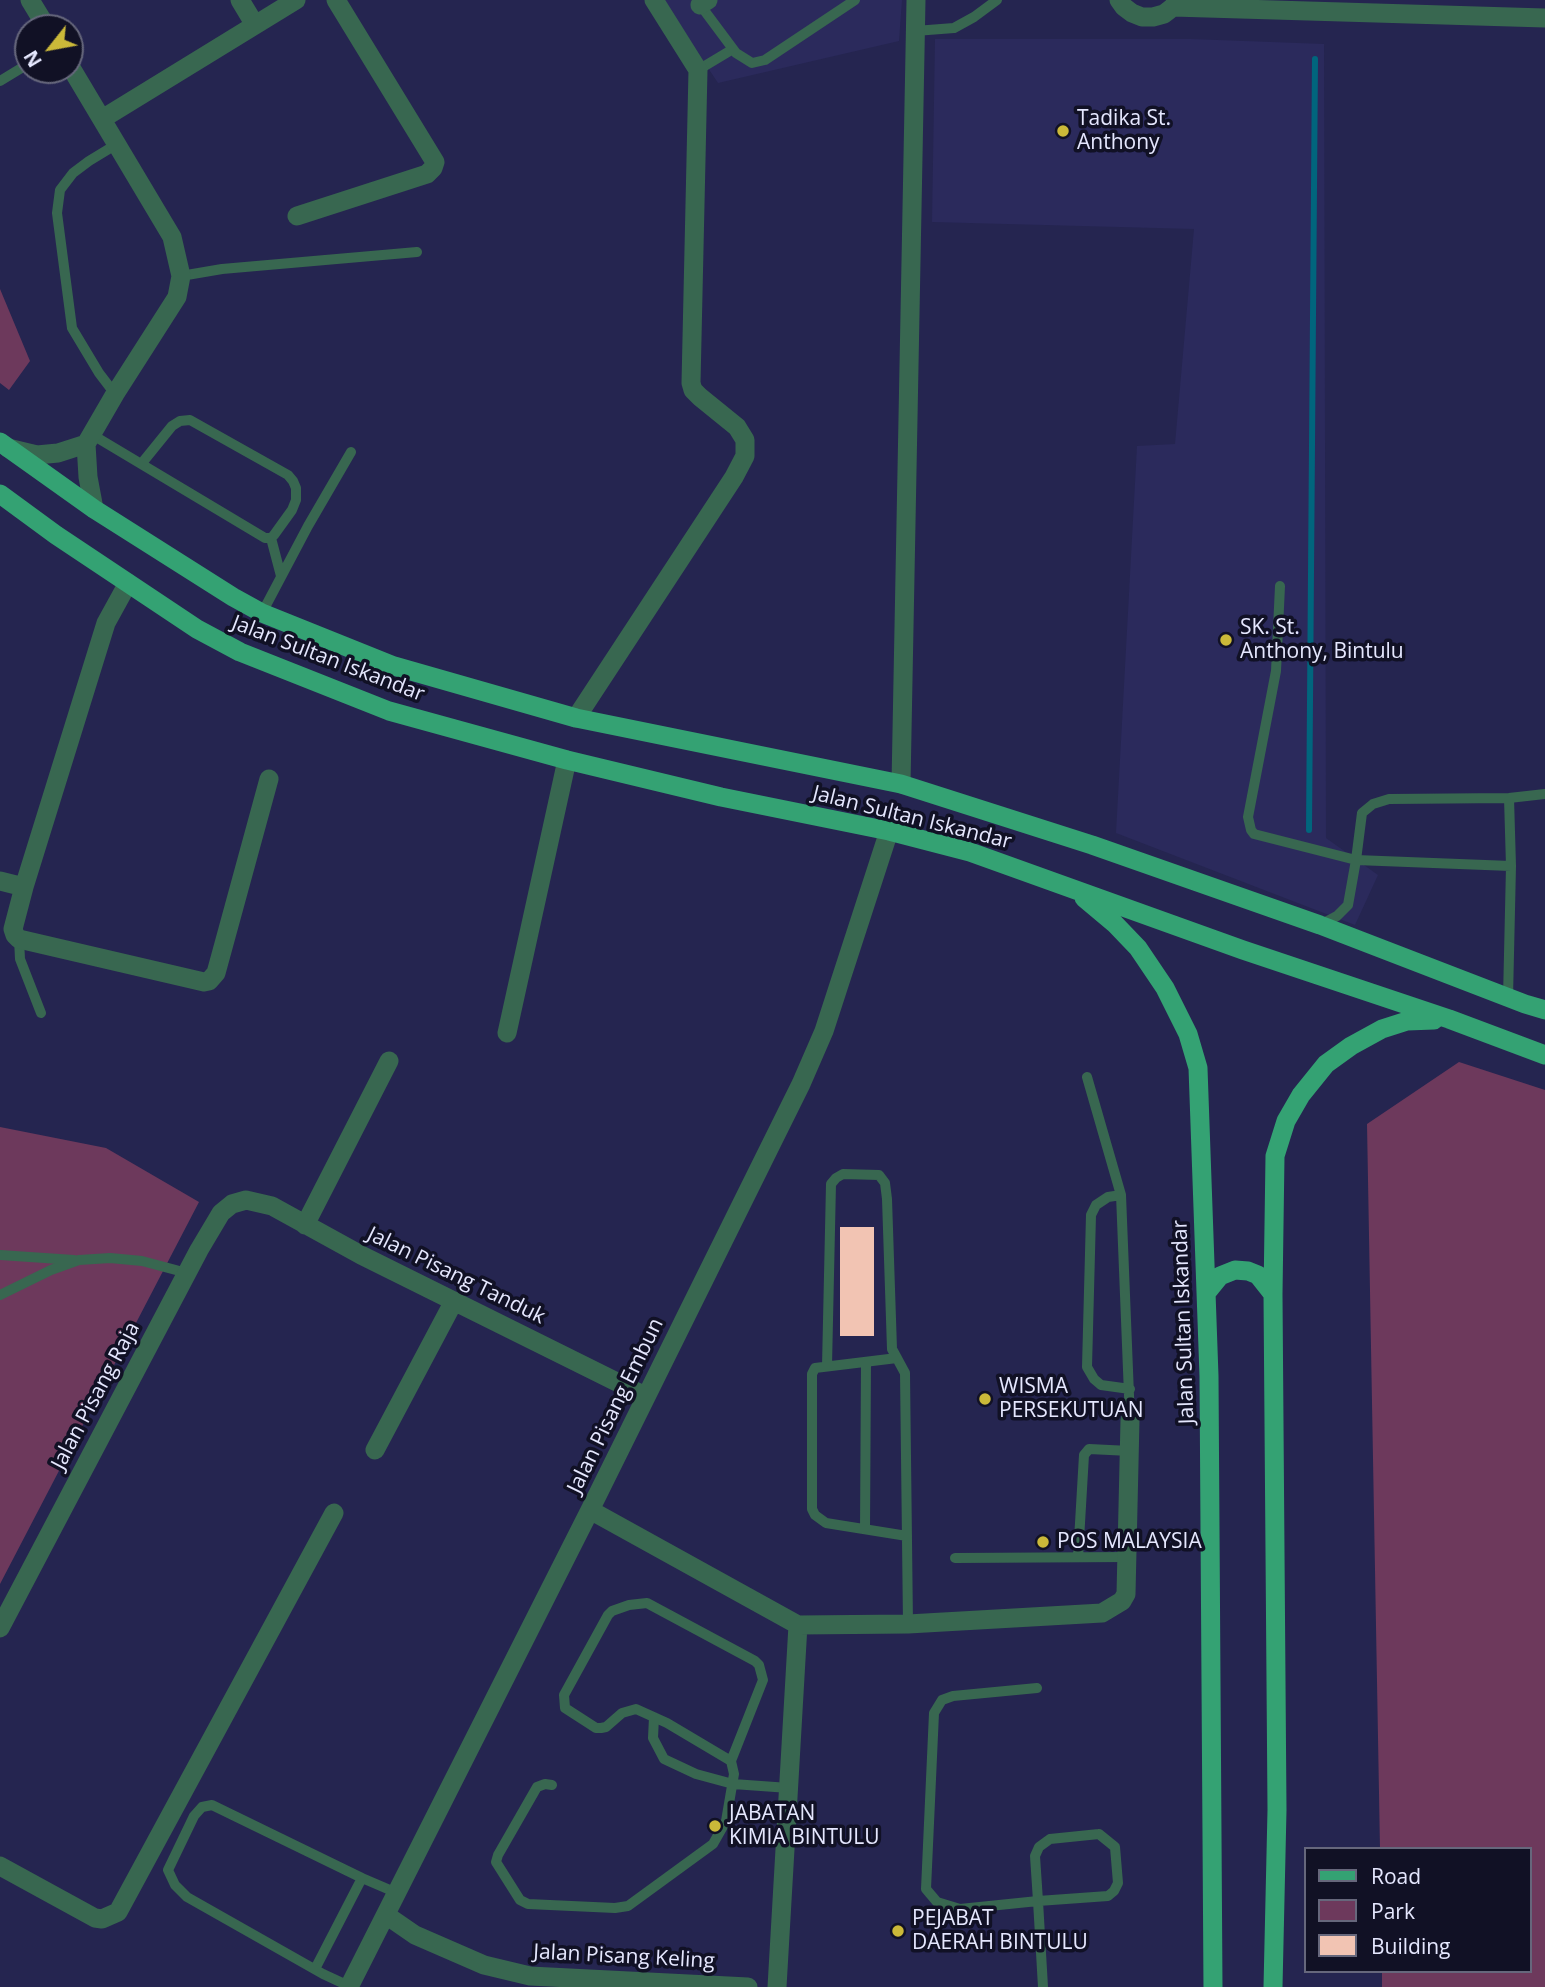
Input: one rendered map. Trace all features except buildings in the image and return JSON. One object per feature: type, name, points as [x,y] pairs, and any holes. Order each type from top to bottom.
[{"type":"main road","name":"Jalan Sultan Iskandar","points":[[4,445],[94,509],[262,614],[394,666],[576,718],[901,784],[1092,845],[1320,925],[1545,1010]]},
{"type":"main road","name":"Jalan Sultan Iskandar","points":[[0,494],[197,629],[240,652],[389,711],[567,760],[721,797],[889,831],[970,852],[1073,888],[1138,948],[1165,988],[1188,1034],[1198,1068],[1209,1390],[1213,1987]]},
{"type":"main road","points":[[1073,888],[1545,1055]]},
{"type":"main road","points":[[1517,1001],[1545,1000]]},
{"type":"main road","points":[[1273,1987],[1277,1810],[1273,1294],[1275,1156],[1286,1121],[1301,1095],[1326,1064],[1381,1029],[1407,1021],[1449,1019]]},
{"type":"main road","points":[[1206,1292],[1220,1276],[1235,1270],[1258,1275],[1273,1294]]},
{"type":"street","points":[[240,0],[255,25]]},
{"type":"street","points":[[102,119],[296,0]]},
{"type":"street","points":[[297,216],[427,174],[435,162],[335,0]]},
{"type":"street","points":[[576,718],[734,477],[744,456],[745,440],[737,427],[700,397],[693,390],[691,383],[698,70],[654,0]]},
{"type":"street","points":[[901,784],[916,0]]},
{"type":"street","points":[[1119,0],[1132,13],[1142,17],[1164,14],[1175,3],[1545,18]]},
{"type":"street","points":[[81,84],[172,237],[181,276],[177,297],[89,439],[88,477],[94,509]]},
{"type":"street","points":[[4,445],[37,455],[58,453],[89,439]]},
{"type":"street","points":[[128,583],[106,623],[24,887],[13,929],[19,939],[209,981],[216,973],[269,779]]},
{"type":"street","points":[[507,1033],[567,760]]},
{"type":"street","name":"Jalan Pisang Embun","points":[[349,1987],[795,1096],[819,1041],[889,831]]},
{"type":"street","points":[[0,881],[24,887]]},
{"type":"street","points":[[305,1225],[389,1060]]},
{"type":"street","name":"Jalan Pisang Tanduk","points":[[246,1200],[272,1206],[361,1255],[646,1396]]},
{"type":"street","name":"Jalan Pisang Raja","points":[[0,1628],[220,1213],[232,1204],[246,1200]]},
{"type":"street","points":[[374,1450],[454,1301]]},
{"type":"street","points":[[590,1510],[797,1625],[908,1624],[1102,1613],[1122,1601],[1126,1594],[1130,1420]]},
{"type":"street","points":[[0,1866],[95,1918],[102,1919],[118,1912],[334,1513]]},
{"type":"street","points":[[776,1987],[797,1625]]},
{"type":"street","name":"Jalan Pisang Keling","points":[[386,1915],[415,1935],[484,1965],[530,1976],[748,1987]]},
{"type":"lane","points":[[702,2],[736,53],[752,63],[758,63],[855,0]]},
{"type":"lane","points":[[915,31],[954,28],[997,0]]},
{"type":"lane","points":[[698,70],[733,49]]},
{"type":"lane","points":[[115,394],[72,328],[57,213],[60,190],[74,173],[117,144]]},
{"type":"lane","points":[[181,276],[222,269],[417,252]]},
{"type":"lane","points":[[142,463],[172,426],[180,421],[190,421],[288,475],[296,488],[296,499],[292,510],[271,538]]},
{"type":"lane","points":[[89,439],[142,463],[265,538],[271,538]]},
{"type":"lane","points":[[262,614],[351,452]]},
{"type":"lane","points":[[271,538],[281,576]]},
{"type":"lane","points":[[1280,586],[1276,671],[1248,817],[1254,834],[1356,860],[1511,866]]},
{"type":"lane","points":[[1320,925],[1337,916],[1348,905],[1362,813],[1373,804],[1389,799],[1545,794]]},
{"type":"lane","points":[[1509,797],[1517,1001]]},
{"type":"lane","points":[[19,939],[20,959],[41,1013]]},
{"type":"lane","points":[[1087,1077],[1121,1195],[1130,1420]]},
{"type":"lane","points":[[827,1366],[831,1184],[843,1174],[879,1175],[885,1183],[889,1236],[892,1349],[905,1373],[908,1624]]},
{"type":"lane","points":[[1121,1195],[1108,1197],[1096,1205],[1091,1215],[1087,1367],[1101,1385],[1130,1389]]},
{"type":"lane","points":[[0,1255],[142,1261],[187,1273]]},
{"type":"lane","points":[[0,1295],[51,1270],[79,1260]]},
{"type":"lane","points":[[897,1359],[815,1368],[812,1374],[812,1509],[815,1515],[826,1523],[907,1535]]},
{"type":"lane","points":[[865,1529],[866,1362]]},
{"type":"lane","points":[[1078,1557],[1084,1455],[1089,1449],[1130,1451]]},
{"type":"lane","points":[[955,1558],[1127,1557]]},
{"type":"lane","points":[[552,1785],[537,1787],[496,1862],[520,1900],[528,1904],[615,1908],[628,1906],[713,1844],[726,1821],[734,1774],[731,1761],[762,1680],[759,1665],[647,1603],[621,1607],[608,1615],[564,1695],[565,1709],[596,1728],[606,1727],[622,1713],[636,1709],[731,1761]]},
{"type":"lane","points":[[1037,1688],[953,1696],[942,1700],[934,1713],[926,1889],[937,1902],[960,1909],[1038,1901],[1108,1896],[1118,1883],[1115,1847],[1099,1834],[1050,1839],[1039,1847],[1035,1856],[1038,1901],[1043,1987]]},
{"type":"lane","points":[[654,1717],[653,1738],[664,1759],[696,1774],[733,1784],[789,1788]]},
{"type":"lane","points":[[349,1987],[187,1897],[175,1885],[169,1870],[194,1816],[202,1807],[212,1805],[397,1893]]},
{"type":"lane","points":[[315,1969],[362,1878]]},
{"type":"shaded area","points":[[663,0],[902,0],[899,41],[718,83]]},
{"type":"shaded area","name":"SK. St. Anthony, Bintulu","points":[[935,39],[1191,39],[1324,44],[1326,838],[1378,875],[1355,925],[1116,833],[1137,446],[1175,444],[1194,229],[932,222]]},
{"type":"green space","points":[[0,289],[30,361],[9,390],[0,383]]},
{"type":"green space","points":[[1459,1062],[1545,1090],[1545,1987],[1382,1987],[1382,1973],[1531,1973],[1531,1847],[1380,1847],[1367,1124]]},
{"type":"green space","points":[[0,1127],[106,1148],[199,1202],[0,1584]]},
{"type":"waterway","points":[[1309,830],[1315,59]]},
{"type":"place","name":"Tadika St. Anthony","points":[[1063,131]]},
{"type":"place","name":"SK. St. Anthony, Bintulu","points":[[1226,640]]},
{"type":"place","name":"WISMA PERSEKUTUAN","points":[[985,1399]]},
{"type":"place","name":"POS MALAYSIA","points":[[1043,1542]]},
{"type":"place","name":"JABATAN KIMIA BINTULU","points":[[715,1826]]},
{"type":"place","name":"PEJABAT DAERAH BINTULU","points":[[898,1931]]}]
